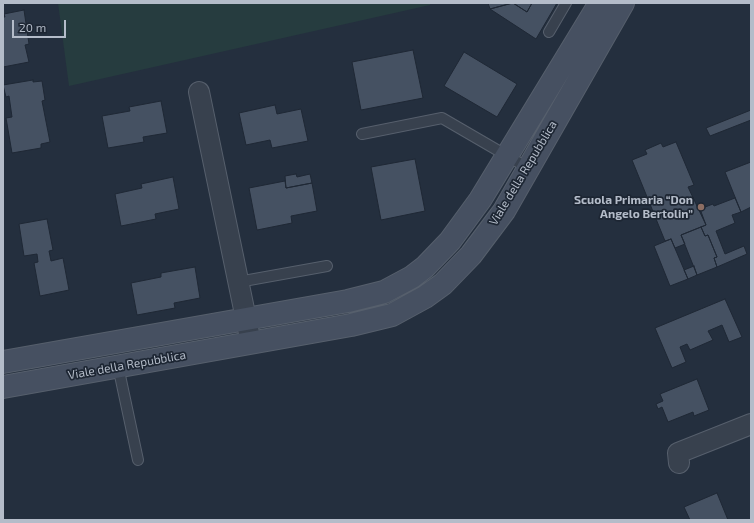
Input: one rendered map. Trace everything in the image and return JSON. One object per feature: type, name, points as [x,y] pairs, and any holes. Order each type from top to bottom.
[{"type":"street","name":"Viale della Repubblica","points":[[3,362],[348,301],[384,292],[412,277],[426,267],[450,241],[480,200],[600,3]]},
{"type":"street","name":"Viale della Repubblica","points":[[3,387],[351,325],[392,315],[425,297],[443,284],[471,255],[504,211],[623,3]]},
{"type":"street","points":[[199,92],[251,343]]},
{"type":"street","points":[[679,463],[678,453],[751,424]]},
{"type":"lane","points":[[550,32],[566,3]]},
{"type":"lane","points":[[362,134],[442,118],[528,168]]},
{"type":"lane","points":[[238,282],[327,266]]},
{"type":"lane","points":[[118,366],[138,460]]},
{"type":"green space","points":[[58,3],[430,3],[430,5],[69,86]]},
{"type":"building","points":[[488,3],[512,3],[490,9]]},
{"type":"building","points":[[513,3],[527,12],[532,3],[557,3],[536,39],[490,9]]},
{"type":"building","points":[[513,3],[532,3],[527,12]]},
{"type":"building","points":[[24,10],[29,44],[25,45],[29,62],[3,67],[4,14]]},
{"type":"building","points":[[413,50],[423,98],[361,110],[352,62]]},
{"type":"building","points":[[464,52],[517,84],[497,117],[444,86]]},
{"type":"building","points":[[33,80],[33,82],[42,81],[45,100],[42,101],[50,142],[41,144],[41,148],[12,153],[6,118],[12,117],[9,96],[6,97],[3,85]]},
{"type":"building","points":[[161,101],[167,133],[143,137],[144,142],[108,148],[102,116],[130,111],[129,107]]},
{"type":"building","points":[[275,105],[277,114],[301,109],[308,141],[272,148],[270,140],[246,145],[239,113]]},
{"type":"building","points":[[751,110],[751,120],[710,136],[706,128]]},
{"type":"building","points":[[676,142],[694,185],[688,187],[706,225],[681,235],[685,244],[675,248],[671,239],[665,241],[632,160],[647,154],[645,150],[661,143],[663,147]]},
{"type":"building","points":[[415,159],[425,211],[381,220],[371,167]]},
{"type":"building","points":[[751,162],[751,207],[741,212],[725,172]]},
{"type":"building","points":[[296,174],[297,177],[310,174],[312,183],[286,188],[285,176]]},
{"type":"building","points":[[173,177],[179,209],[155,214],[156,219],[121,226],[115,194],[142,188],[141,184]]},
{"type":"building","points":[[285,181],[286,188],[312,183],[317,211],[291,216],[292,223],[257,230],[249,188]]},
{"type":"building","points":[[735,198],[741,212],[732,215],[735,223],[716,231],[725,254],[744,246],[747,254],[717,267],[714,258],[717,257],[708,235],[705,236],[701,227],[706,225],[700,209],[713,204],[714,206]]},
{"type":"building","points":[[47,219],[53,250],[49,251],[51,261],[63,258],[69,290],[40,296],[34,263],[38,262],[37,254],[24,256],[19,224]]},
{"type":"building","points":[[701,227],[705,236],[708,235],[717,257],[714,258],[717,267],[697,275],[681,235]]},
{"type":"building","points":[[671,239],[688,279],[670,286],[654,246]]},
{"type":"building","points":[[694,266],[697,275],[688,279],[684,270]]},
{"type":"building","points":[[195,267],[200,298],[174,303],[175,308],[137,315],[131,283],[161,277],[161,273]]},
{"type":"building","points":[[725,299],[742,337],[729,342],[722,325],[708,331],[713,340],[690,350],[687,344],[680,347],[686,362],[672,368],[655,328]]},
{"type":"building","points":[[697,379],[709,410],[694,416],[693,412],[668,422],[662,407],[658,409],[656,404],[663,401],[660,394]]},
{"type":"building","points":[[717,493],[728,520],[690,520],[684,507]]},
{"type":"place","name":"Scuola Primaria “Don Angelo Bertolin”","points":[[701,207]]}]
